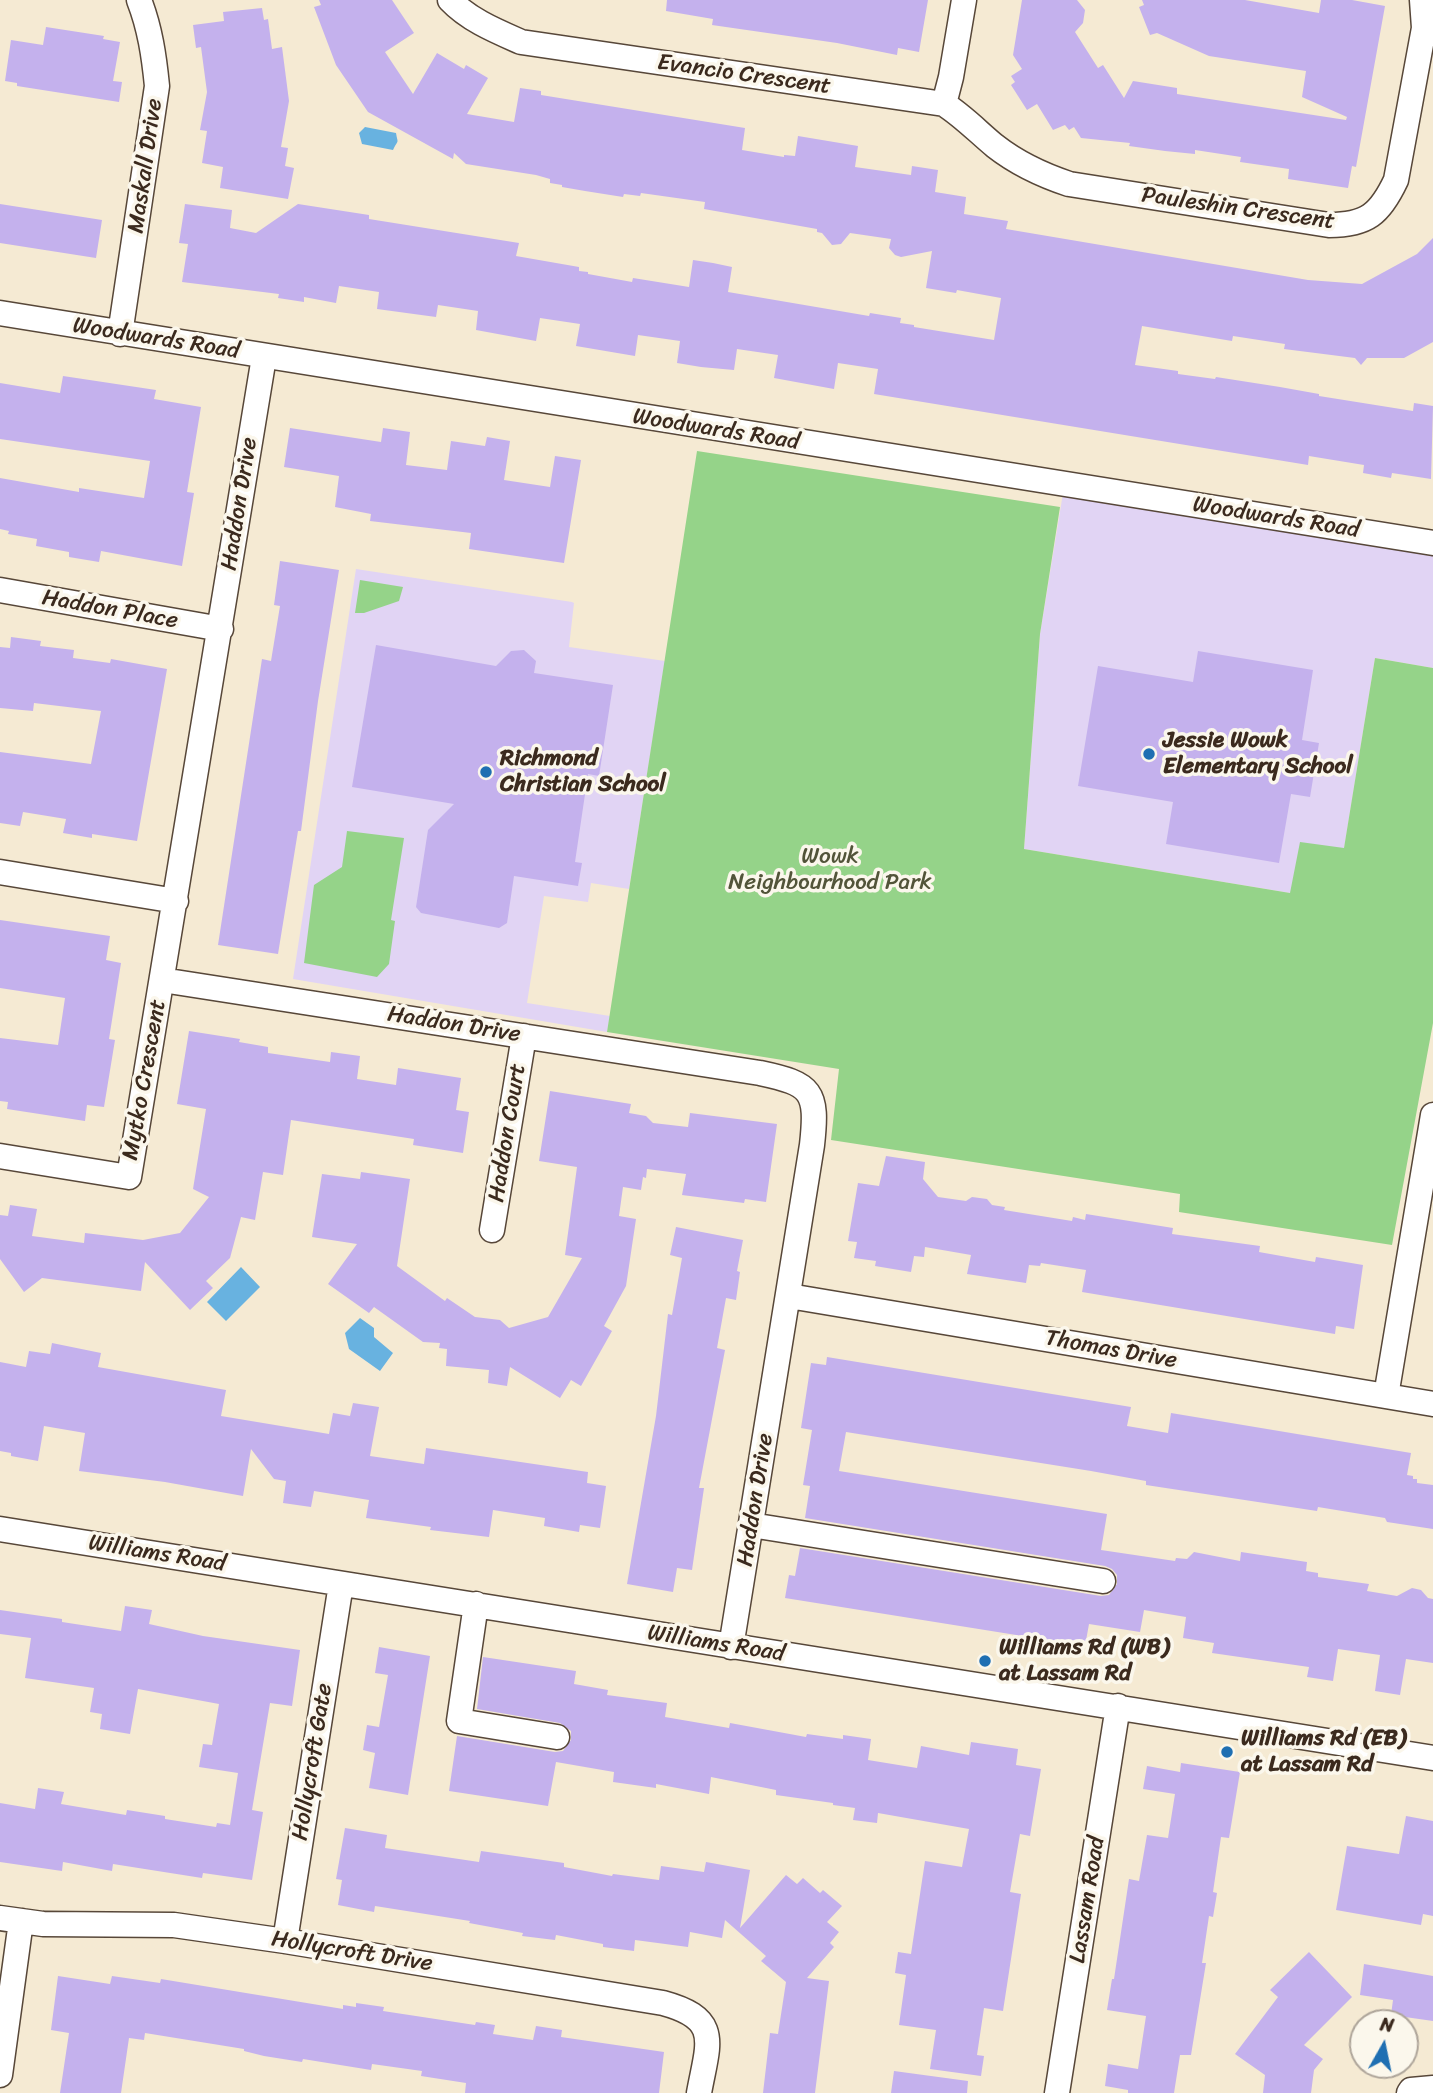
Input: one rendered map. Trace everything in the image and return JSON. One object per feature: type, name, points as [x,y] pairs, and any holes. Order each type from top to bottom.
[{"type":"street","name":"Maskall Drive","points":[[120,334],[157,86],[154,54],[139,0]]},
{"type":"street","name":"Evancio Crescent","points":[[450,0],[470,17],[522,41],[944,104]]},
{"type":"street","points":[[944,104],[964,0]]},
{"type":"street","name":"Pauleshin Crescent","points":[[944,104],[960,114],[1013,159],[1036,172],[1069,184],[1308,222],[1344,225],[1363,221],[1376,213],[1387,200],[1396,180],[1424,27],[1422,0]]},
{"type":"street","name":"Woodwards Road","points":[[0,313],[1433,543]]},
{"type":"street","name":"Haddon Drive","points":[[264,357],[162,980],[760,1073],[791,1079],[809,1093],[816,1116],[732,1647]]},
{"type":"street","name":"Haddon Place","points":[[0,590],[221,629]]},
{"type":"street","points":[[0,872],[176,901]]},
{"type":"street","name":"Mytko Crescent","points":[[0,1156],[129,1177],[162,980]]},
{"type":"street","name":"Haddon Court","points":[[492,1230],[524,1036]]},
{"type":"street","points":[[1386,1396],[1433,1115]]},
{"type":"street","name":"Thomas Drive","points":[[789,1296],[1433,1404]]},
{"type":"street","points":[[751,1525],[1103,1581]]},
{"type":"street","name":"Williams Road","points":[[0,1529],[1433,1758]]},
{"type":"street","name":"Hollycroft Gate","points":[[285,1941],[341,1584]]},
{"type":"street","points":[[476,1604],[458,1721],[557,1737]]},
{"type":"street","name":"Lassam Road","points":[[1057,2093],[1118,1706]]},
{"type":"street","points":[[0,2075],[11,1920]]},
{"type":"street","name":"Hollycroft Drive","points":[[11,1920],[174,1925],[663,2003],[689,2011],[699,2019],[707,2037],[699,2093]]},
{"type":"street","points":[[1409,2093],[1411,2090],[1433,2088]]},
{"type":"shaded area","points":[[1064,487],[1433,546],[1433,668],[1375,658],[1344,849],[1290,893],[1024,849],[1040,634]]},
{"type":"shaded area","name":"Richmond Christian School","points":[[356,569],[572,602],[569,647],[665,661],[629,889],[591,883],[588,902],[544,896],[527,1003],[610,1016],[607,1032],[293,979]]},
{"type":"green space","name":"Wowk Neighbourhood Park","points":[[697,451],[1060,507],[1040,634],[1024,849],[1290,893],[1300,842],[1344,848],[1375,658],[1433,668],[1433,1023],[1392,1245],[1179,1212],[1180,1194],[831,1140],[839,1069],[607,1032]]},
{"type":"green space","points":[[360,580],[403,587],[399,601],[364,613],[355,613]]},
{"type":"green space","points":[[347,831],[404,838],[391,920],[395,921],[389,964],[377,977],[304,963],[314,885],[342,867]]},
{"type":"water","points":[[365,127],[396,133],[398,141],[393,150],[362,144],[359,133]]},
{"type":"water","points":[[241,1267],[260,1287],[226,1321],[207,1302]]},
{"type":"water","points":[[360,1318],[374,1328],[374,1337],[393,1353],[380,1371],[349,1349],[345,1333]]},
{"type":"building","points":[[319,0],[392,0],[414,33],[385,52],[413,94],[437,53],[464,69],[466,65],[488,78],[467,114],[514,122],[520,88],[541,91],[541,95],[745,128],[742,150],[784,157],[795,156],[798,136],[858,146],[855,167],[911,175],[912,166],[938,170],[935,192],[966,197],[964,214],[1008,221],[1006,229],[1308,280],[1362,284],[1417,254],[1433,238],[1433,342],[1404,358],[1367,358],[1361,365],[1355,358],[1284,349],[1285,344],[1233,336],[1232,341],[1142,326],[1135,365],[1413,411],[1414,403],[1433,406],[1431,479],[1392,473],[1391,478],[1363,473],[1364,465],[1309,456],[1308,465],[874,394],[878,369],[838,363],[834,389],[774,378],[778,355],[737,349],[734,370],[701,367],[677,363],[680,341],[638,335],[635,356],[576,346],[580,324],[540,318],[536,341],[476,330],[478,311],[438,305],[436,317],[377,309],[379,292],[339,286],[336,303],[304,297],[304,302],[278,298],[279,294],[182,282],[188,244],[179,243],[185,204],[232,210],[230,228],[256,233],[298,204],[369,215],[369,219],[519,243],[516,256],[579,267],[579,271],[588,274],[632,282],[633,278],[689,287],[693,260],[713,263],[732,267],[728,292],[869,316],[870,313],[901,318],[900,323],[914,327],[994,340],[1001,298],[957,290],[956,293],[926,288],[932,251],[901,257],[889,248],[891,239],[850,233],[841,244],[832,245],[817,229],[704,209],[705,202],[641,193],[640,196],[624,194],[623,197],[585,191],[562,187],[550,183],[550,179],[536,175],[466,164],[454,153],[453,159],[368,112],[336,65],[314,7],[321,5]]},
{"type":"building","points":[[667,0],[928,0],[919,52],[898,48],[897,55],[837,43],[712,25],[713,19],[666,11]]},
{"type":"building","points":[[1022,0],[1077,0],[1085,10],[1083,23],[1075,32],[1098,68],[1103,65],[1124,98],[1133,81],[1177,88],[1177,94],[1346,120],[1347,117],[1302,97],[1306,71],[1209,56],[1157,33],[1150,35],[1139,7],[1144,5],[1142,0],[1245,0],[1319,13],[1321,0],[1352,0],[1385,6],[1356,167],[1352,166],[1348,188],[1288,179],[1289,169],[1240,162],[1241,157],[1195,150],[1195,154],[1165,151],[1129,146],[1130,143],[1081,138],[1074,127],[1069,130],[1065,125],[1053,130],[1037,104],[1027,110],[1011,85],[1015,82],[1011,76],[1022,69],[1013,55]]},
{"type":"building","points":[[262,8],[264,20],[268,19],[272,49],[282,47],[289,101],[281,147],[288,148],[285,166],[294,168],[288,199],[220,188],[223,167],[202,163],[207,131],[200,130],[207,92],[201,47],[196,48],[193,25],[224,21],[223,12]]},
{"type":"building","points":[[46,27],[104,36],[103,39],[120,42],[113,81],[122,82],[119,102],[17,86],[17,83],[5,81],[11,40],[43,45]]},
{"type":"building","points":[[0,204],[102,220],[96,258],[0,243]]},
{"type":"building","points":[[63,376],[156,390],[154,399],[201,407],[187,492],[194,493],[182,566],[101,551],[99,562],[69,557],[69,552],[36,546],[37,539],[8,534],[9,531],[0,529],[0,478],[79,492],[79,488],[144,498],[150,461],[0,439],[0,383],[60,393]]},
{"type":"building","points":[[290,428],[381,442],[383,428],[410,432],[406,465],[447,470],[451,441],[485,446],[487,437],[510,441],[504,480],[550,487],[555,456],[581,460],[564,563],[469,549],[471,533],[370,521],[371,514],[335,507],[339,476],[284,467]]},
{"type":"building","points":[[280,561],[339,570],[301,831],[298,831],[278,954],[218,945],[262,659],[271,661],[280,606],[274,605]]},
{"type":"building","points":[[11,637],[41,641],[40,646],[74,650],[73,658],[110,663],[111,659],[167,669],[137,841],[92,834],[92,838],[63,833],[66,819],[23,812],[20,826],[0,823],[0,752],[91,764],[101,711],[34,703],[33,711],[0,708],[0,647],[10,648]]},
{"type":"building","name":"Richmond Christian School","points":[[376,645],[496,666],[511,651],[524,650],[536,661],[534,673],[613,685],[599,776],[588,774],[575,862],[582,863],[578,886],[514,876],[507,923],[499,928],[421,913],[416,907],[428,830],[454,804],[352,787]]},
{"type":"building","name":"Jessie Wowk Elementary School","points":[[1198,651],[1313,670],[1302,740],[1319,743],[1310,797],[1291,794],[1279,863],[1166,844],[1173,802],[1078,786],[1098,666],[1193,682]]},
{"type":"building","points":[[0,920],[110,936],[106,960],[121,963],[109,1039],[115,1040],[104,1107],[87,1105],[85,1121],[7,1109],[8,1102],[0,1101],[0,1038],[58,1045],[65,998],[0,988]]},
{"type":"building","points":[[189,1031],[240,1039],[239,1042],[268,1047],[268,1053],[330,1062],[331,1052],[360,1056],[357,1079],[396,1085],[398,1068],[461,1078],[456,1110],[469,1112],[463,1153],[413,1145],[414,1139],[291,1120],[283,1175],[263,1172],[255,1220],[241,1217],[230,1258],[206,1281],[213,1288],[190,1310],[145,1262],[141,1291],[42,1278],[24,1292],[0,1259],[0,1215],[8,1216],[10,1205],[37,1209],[32,1236],[84,1243],[85,1233],[143,1240],[180,1233],[209,1197],[193,1189],[206,1109],[177,1104]]},
{"type":"building","points":[[550,1091],[631,1104],[629,1113],[646,1116],[653,1123],[688,1127],[690,1113],[777,1124],[766,1202],[745,1199],[744,1203],[682,1195],[686,1174],[647,1169],[641,1190],[623,1187],[619,1216],[636,1219],[626,1286],[604,1326],[612,1331],[581,1386],[571,1380],[560,1398],[510,1367],[507,1386],[488,1383],[489,1370],[446,1366],[447,1349],[439,1348],[440,1343],[423,1342],[374,1307],[369,1313],[328,1284],[357,1244],[312,1237],[322,1174],[360,1179],[361,1172],[410,1179],[397,1266],[445,1301],[447,1298],[475,1317],[500,1320],[509,1328],[548,1317],[582,1258],[565,1255],[577,1167],[539,1161]]},
{"type":"building","points":[[886,1156],[925,1162],[923,1179],[938,1197],[966,1201],[972,1197],[987,1199],[992,1205],[1005,1207],[1004,1210],[1072,1221],[1073,1217],[1085,1220],[1086,1214],[1173,1228],[1172,1234],[1260,1246],[1259,1252],[1315,1262],[1316,1257],[1363,1265],[1354,1329],[1336,1326],[1335,1334],[1082,1292],[1086,1270],[1041,1263],[1040,1266],[1029,1265],[1026,1283],[967,1274],[971,1255],[925,1247],[924,1257],[914,1256],[911,1272],[875,1266],[876,1261],[854,1258],[857,1242],[848,1241],[858,1183],[879,1186]]},
{"type":"building","points":[[676,1227],[743,1240],[737,1271],[740,1272],[736,1300],[726,1298],[717,1348],[725,1350],[699,1488],[704,1488],[692,1570],[677,1568],[673,1592],[627,1584],[656,1416],[668,1314],[672,1315],[682,1258],[670,1255]]},
{"type":"building","points":[[52,1343],[101,1353],[98,1367],[226,1390],[221,1416],[329,1434],[333,1413],[350,1416],[353,1403],[379,1407],[370,1456],[424,1464],[426,1448],[588,1472],[587,1483],[606,1486],[600,1528],[580,1525],[579,1532],[544,1526],[545,1518],[493,1510],[489,1537],[366,1518],[369,1500],[314,1491],[311,1507],[283,1503],[286,1481],[274,1479],[251,1449],[243,1496],[79,1471],[85,1433],[44,1426],[38,1461],[11,1456],[11,1453],[0,1451],[0,1362],[26,1367],[29,1351],[50,1354]]},
{"type":"building","points":[[827,1357],[1131,1407],[1127,1426],[1168,1433],[1171,1413],[1411,1453],[1407,1475],[1417,1479],[1417,1483],[1433,1485],[1433,1529],[1318,1507],[1317,1511],[1146,1485],[1146,1481],[1091,1471],[846,1432],[839,1471],[1107,1514],[1101,1550],[1175,1561],[1176,1558],[1187,1559],[1194,1552],[1240,1561],[1241,1552],[1307,1562],[1306,1571],[1318,1573],[1318,1577],[1369,1584],[1367,1591],[1397,1596],[1412,1588],[1421,1590],[1428,1598],[1433,1599],[1433,1663],[1406,1659],[1400,1695],[1375,1691],[1380,1655],[1338,1649],[1333,1681],[1307,1677],[1309,1667],[1212,1653],[1214,1643],[1183,1638],[1186,1617],[1144,1610],[1140,1632],[1089,1624],[1085,1646],[785,1598],[789,1575],[795,1576],[800,1548],[1101,1596],[1109,1595],[1117,1584],[1117,1575],[1105,1566],[805,1518],[810,1486],[803,1485],[812,1430],[801,1428],[811,1363],[826,1365]]},
{"type":"building","points":[[125,1606],[152,1610],[149,1624],[203,1636],[300,1650],[292,1706],[270,1703],[252,1810],[263,1812],[252,1880],[203,1873],[202,1878],[113,1864],[112,1871],[63,1862],[62,1871],[0,1862],[0,1803],[35,1809],[38,1788],[64,1792],[61,1804],[126,1815],[127,1810],[216,1827],[217,1823],[230,1825],[238,1773],[199,1767],[203,1744],[212,1745],[219,1704],[138,1689],[130,1734],[100,1729],[102,1714],[90,1712],[94,1688],[25,1678],[31,1638],[0,1634],[0,1610],[121,1631]]},
{"type":"building","points":[[379,1647],[430,1656],[408,1795],[369,1788],[375,1753],[363,1750],[367,1725],[379,1727],[388,1675],[375,1673]]},
{"type":"building","points":[[483,1657],[576,1671],[574,1684],[608,1690],[607,1695],[667,1703],[665,1717],[729,1728],[730,1723],[806,1737],[807,1734],[843,1739],[843,1735],[871,1739],[868,1760],[917,1768],[921,1746],[969,1755],[971,1742],[1018,1749],[1016,1765],[1041,1769],[1030,1836],[1020,1834],[1010,1892],[1021,1894],[1003,2011],[984,2008],[977,2055],[984,2056],[981,2076],[930,2069],[936,2030],[899,2025],[906,1975],[895,1973],[898,1952],[911,1954],[925,1861],[962,1867],[969,1829],[878,1813],[877,1823],[853,1820],[855,1808],[776,1795],[776,1790],[711,1777],[709,1794],[656,1784],[656,1788],[613,1782],[614,1772],[556,1762],[548,1806],[449,1791],[457,1736],[555,1752],[563,1751],[571,1740],[571,1731],[560,1723],[477,1709]]},
{"type":"building","points":[[1181,1763],[1240,1772],[1229,1838],[1221,1837],[1213,1892],[1217,1893],[1213,1917],[1209,1916],[1202,1963],[1206,1963],[1191,2055],[1180,2055],[1174,2093],[1128,2093],[1128,2090],[1105,2086],[1108,2064],[1138,2069],[1146,2016],[1107,2010],[1129,1879],[1139,1881],[1147,1835],[1168,1838],[1175,1794],[1143,1789],[1147,1766],[1180,1772]]},
{"type":"building","points":[[1406,1816],[1433,1821],[1433,1916],[1423,1914],[1421,1925],[1336,1910],[1347,1846],[1399,1854]]},
{"type":"building","points":[[345,1828],[387,1835],[385,1848],[479,1862],[481,1851],[564,1863],[564,1867],[612,1876],[659,1880],[661,1866],[704,1872],[706,1862],[750,1870],[740,1928],[786,1875],[797,1884],[803,1878],[820,1893],[823,1890],[842,1906],[827,1922],[839,1932],[830,1943],[834,1947],[807,1978],[829,1981],[815,2093],[763,2093],[770,2033],[778,2034],[786,1982],[761,1961],[766,1956],[725,1920],[722,1938],[690,1932],[688,1947],[635,1940],[634,1951],[603,1947],[603,1944],[556,1935],[555,1940],[522,1936],[523,1933],[469,1923],[470,1921],[375,1906],[374,1912],[338,1905],[342,1880],[336,1879]]},
{"type":"building","points":[[1309,1952],[1352,1997],[1304,2045],[1323,2059],[1314,2070],[1311,2093],[1263,2093],[1265,2075],[1235,2054],[1278,1997],[1270,1990]]},
{"type":"building","points":[[1364,1964],[1433,1976],[1433,2021],[1419,2019],[1419,2009],[1392,2009],[1393,2000],[1360,1995]]},
{"type":"building","points":[[58,1976],[110,1984],[112,1976],[160,1983],[161,1979],[343,2009],[343,2005],[356,2007],[356,2003],[384,2007],[383,2011],[475,2025],[476,2022],[495,2025],[493,2034],[533,2040],[536,2026],[562,2030],[561,2037],[664,2052],[659,2093],[465,2093],[466,2083],[421,2076],[422,2071],[372,2064],[371,2070],[303,2059],[302,2062],[264,2056],[244,2049],[145,2033],[144,2040],[129,2038],[121,2093],[60,2093],[69,2033],[51,2030]]},
{"type":"building","points":[[894,2071],[968,2081],[967,2093],[891,2093]]},
{"type":"place","name":"Jessie Wowk Elementary School","points":[[1149,754]]},
{"type":"place","name":"Richmond Christian School","points":[[486,772]]},
{"type":"place","name":"Williams Rd (WB) at Lassam Rd","points":[[985,1661]]},
{"type":"place","name":"Williams Rd (EB) at Lassam Rd","points":[[1227,1752]]}]
